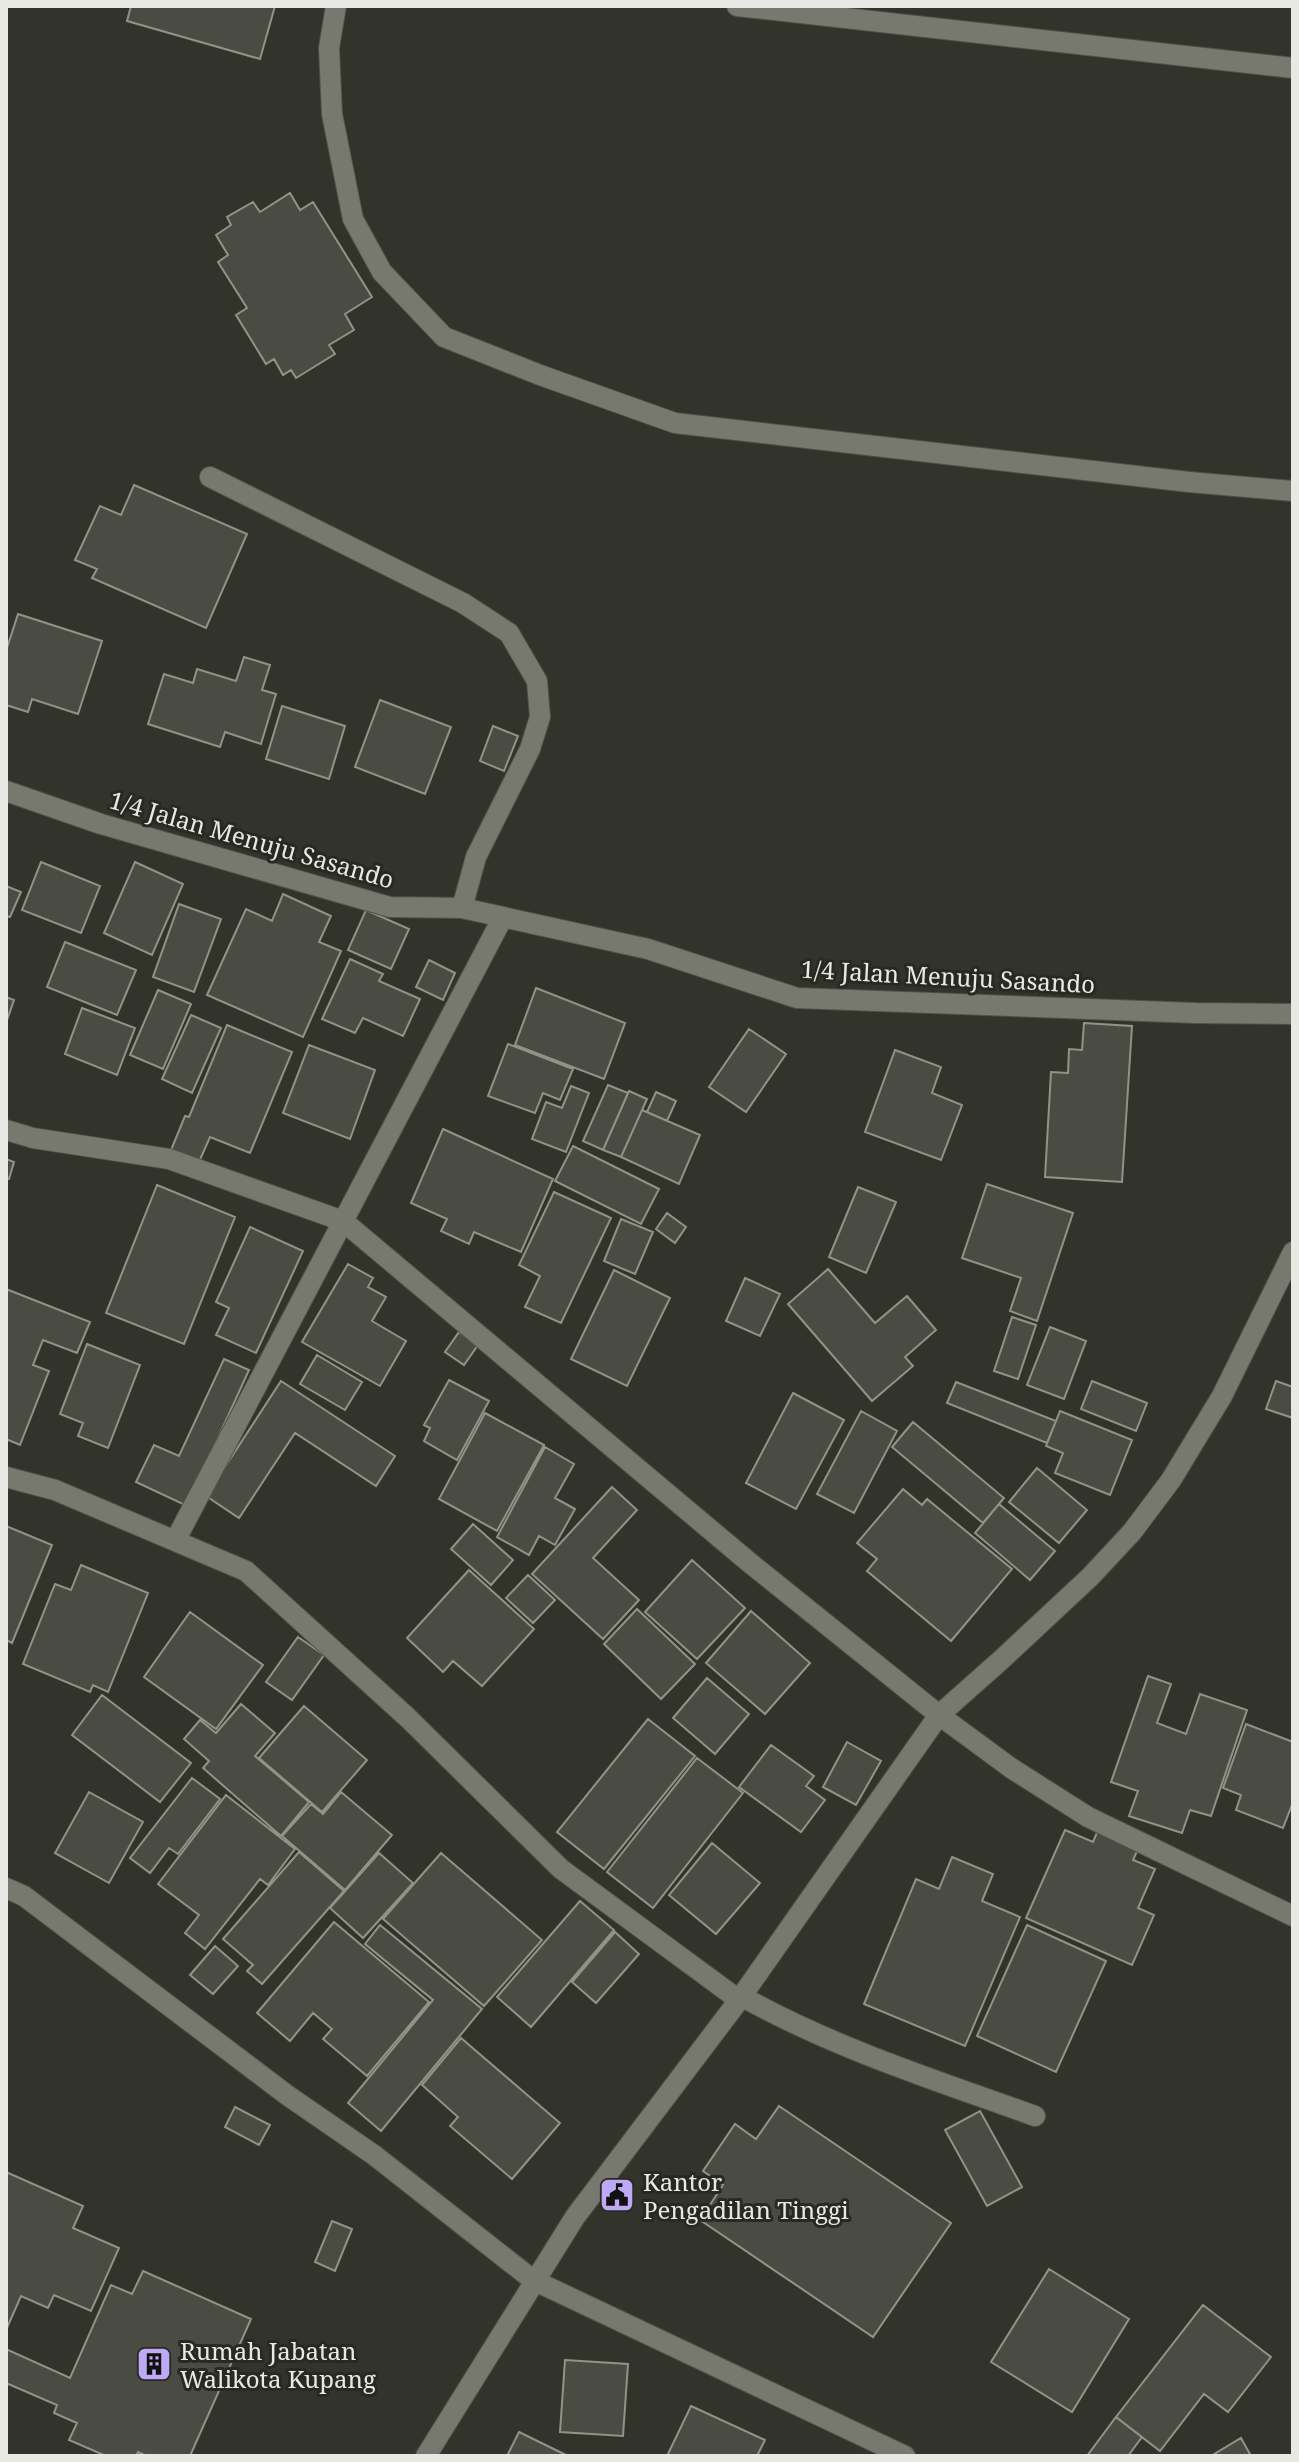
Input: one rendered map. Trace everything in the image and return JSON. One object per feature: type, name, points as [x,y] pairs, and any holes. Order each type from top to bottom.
[{"type":"street","points":[[336,6],[329,48],[332,114],[353,219],[382,272],[444,337],[675,423],[1189,482],[1293,491]]},
{"type":"street","points":[[737,6],[1293,68]]},
{"type":"street","points":[[210,477],[463,603],[509,633],[537,681],[540,717],[530,749],[476,857],[462,908]]},
{"type":"street","name":"1/4 Jalan Menuju Sasando","points":[[6,791],[101,824],[390,907],[462,908],[648,949],[797,998],[1293,1014]]},
{"type":"street","points":[[175,1541],[503,917]]},
{"type":"street","points":[[6,1130],[33,1138],[169,1159],[343,1221],[750,1563],[939,1715],[1011,1768],[1088,1817],[1293,1916]]},
{"type":"street","points":[[426,2456],[575,2217],[740,1998],[939,1715],[1090,1577],[1132,1532],[1171,1480],[1222,1396],[1293,1255]]},
{"type":"street","points":[[6,1477],[55,1490],[246,1571],[408,1718],[561,1869],[740,1998],[844,2047],[1035,2116]]},
{"type":"street","points":[[6,1888],[24,1896],[287,2095],[374,2155],[533,2280],[905,2456]]},
{"type":"building","points":[[131,6],[275,6],[260,59],[127,21]]},
{"type":"building","points":[[290,193],[300,210],[313,202],[372,297],[345,314],[354,330],[329,345],[335,354],[296,378],[291,370],[283,375],[274,359],[266,364],[236,315],[247,308],[218,262],[228,255],[216,235],[231,225],[227,217],[253,202],[260,212]]},
{"type":"building","points":[[134,485],[247,534],[206,628],[92,578],[97,569],[75,560],[100,506],[121,515]]},
{"type":"building","points":[[18,614],[102,641],[78,714],[32,699],[28,712],[6,705],[6,651]]},
{"type":"building","points":[[244,657],[270,665],[262,690],[276,694],[261,744],[225,732],[220,747],[148,724],[164,674],[193,683],[197,669],[236,681]]},
{"type":"building","points":[[380,700],[451,727],[425,794],[355,767]]},
{"type":"building","points":[[282,706],[345,726],[329,779],[266,759]]},
{"type":"building","points":[[493,726],[518,736],[504,771],[480,761]]},
{"type":"building","points":[[41,862],[100,886],[81,933],[22,910]]},
{"type":"building","points":[[135,862],[183,884],[152,955],[104,933]]},
{"type":"building","points":[[6,886],[21,892],[10,917],[6,916]]},
{"type":"building","points":[[283,894],[331,916],[319,942],[341,951],[303,1037],[207,995],[246,909],[272,921]]},
{"type":"building","points":[[179,904],[221,919],[194,992],[153,977]]},
{"type":"building","points":[[366,910],[409,929],[391,969],[348,950]]},
{"type":"building","points":[[65,942],[136,970],[117,1015],[47,987]]},
{"type":"building","points":[[350,959],[383,974],[379,981],[420,999],[403,1036],[363,1018],[355,1033],[322,1019]]},
{"type":"building","points":[[429,960],[455,973],[443,1000],[416,987]]},
{"type":"building","points":[[536,988],[625,1023],[604,1079],[515,1045]]},
{"type":"building","points":[[158,990],[191,1004],[163,1069],[130,1055]]},
{"type":"building","points":[[6,997],[14,1000],[6,1023]]},
{"type":"building","points":[[82,1008],[135,1028],[117,1075],[65,1054]]},
{"type":"building","points":[[191,1015],[221,1028],[192,1093],[162,1079]]},
{"type":"building","points":[[1084,1023],[1132,1026],[1122,1182],[1045,1177],[1051,1072],[1068,1073],[1069,1049],[1082,1050]]},
{"type":"building","points":[[227,1025],[292,1052],[250,1153],[210,1137],[199,1162],[171,1150],[185,1116],[189,1117]]},
{"type":"building","points":[[749,1029],[786,1054],[746,1112],[709,1087]]},
{"type":"building","points":[[508,1044],[573,1069],[560,1100],[543,1093],[535,1113],[488,1096]]},
{"type":"building","points":[[309,1045],[375,1070],[350,1139],[283,1113]]},
{"type":"building","points":[[895,1050],[941,1067],[932,1093],[962,1105],[941,1160],[865,1132]]},
{"type":"building","points":[[608,1085],[628,1093],[603,1150],[583,1141]]},
{"type":"building","points":[[571,1086],[589,1093],[566,1152],[532,1139],[546,1102],[562,1108]]},
{"type":"building","points":[[629,1091],[647,1099],[621,1157],[603,1150]]},
{"type":"building","points":[[656,1092],[676,1101],[667,1121],[647,1112]]},
{"type":"building","points":[[642,1110],[700,1135],[679,1184],[621,1157]]},
{"type":"building","points":[[443,1129],[553,1179],[521,1252],[474,1232],[469,1244],[441,1231],[447,1219],[411,1203]]},
{"type":"building","points":[[573,1146],[659,1189],[641,1224],[555,1181]]},
{"type":"building","points":[[6,1159],[14,1162],[9,1179],[6,1178]]},
{"type":"building","points":[[987,1184],[1073,1213],[1037,1321],[1010,1311],[1021,1278],[962,1258]]},
{"type":"building","points":[[157,1185],[235,1217],[184,1344],[106,1313]]},
{"type":"building","points":[[858,1187],[896,1202],[866,1273],[829,1257]]},
{"type":"building","points":[[554,1192],[611,1218],[561,1323],[525,1307],[540,1276],[519,1265]]},
{"type":"building","points":[[667,1213],[686,1227],[675,1243],[656,1229]]},
{"type":"building","points":[[621,1219],[653,1232],[635,1274],[604,1261]]},
{"type":"building","points":[[250,1227],[303,1251],[256,1353],[216,1335],[229,1308],[216,1302]]},
{"type":"building","points":[[348,1264],[373,1278],[368,1287],[386,1297],[372,1321],[406,1341],[380,1386],[302,1342]]},
{"type":"building","points":[[828,1269],[875,1323],[907,1296],[936,1330],[905,1357],[913,1366],[872,1401],[788,1304]]},
{"type":"building","points":[[614,1270],[670,1298],[627,1386],[571,1359]]},
{"type":"building","points":[[745,1278],[780,1294],[760,1336],[726,1321]]},
{"type":"building","points":[[6,1289],[90,1322],[77,1353],[43,1340],[33,1365],[49,1371],[20,1445],[6,1439]]},
{"type":"building","points":[[1012,1317],[1036,1325],[1018,1379],[994,1371]]},
{"type":"building","points":[[1050,1327],[1086,1341],[1064,1399],[1027,1385]]},
{"type":"building","points":[[459,1332],[478,1345],[464,1365],[445,1352]]},
{"type":"building","points":[[87,1344],[140,1365],[108,1448],[78,1436],[83,1423],[60,1414]]},
{"type":"building","points":[[317,1355],[362,1382],[345,1410],[300,1384]]},
{"type":"building","points":[[224,1359],[249,1370],[187,1506],[136,1482],[154,1445],[179,1456]]},
{"type":"building","points":[[449,1380],[489,1401],[457,1460],[424,1441],[430,1428],[424,1425]]},
{"type":"building","points":[[281,1381],[395,1456],[376,1486],[295,1433],[239,1518],[206,1496]]},
{"type":"building","points":[[1092,1381],[1147,1403],[1136,1431],[1081,1409]]},
{"type":"building","points":[[1276,1381],[1293,1387],[1293,1418],[1266,1409]]},
{"type":"building","points":[[956,1382],[1056,1421],[1047,1443],[947,1403]]},
{"type":"building","points":[[793,1393],[844,1420],[796,1509],[746,1483]]},
{"type":"building","points":[[861,1411],[897,1431],[854,1513],[817,1494]]},
{"type":"building","points":[[1060,1411],[1132,1440],[1110,1495],[1055,1473],[1063,1453],[1046,1446]]},
{"type":"building","points":[[485,1413],[544,1445],[497,1531],[439,1499]]},
{"type":"building","points":[[913,1422],[1004,1498],[983,1523],[892,1447]]},
{"type":"building","points":[[545,1447],[574,1464],[555,1498],[575,1509],[555,1545],[539,1536],[529,1555],[497,1537]]},
{"type":"building","points":[[1037,1468],[1087,1510],[1059,1543],[1009,1502]]},
{"type":"building","points":[[612,1487],[637,1510],[593,1558],[639,1600],[603,1639],[532,1574]]},
{"type":"building","points":[[903,1489],[922,1505],[927,1499],[1012,1569],[951,1641],[867,1571],[877,1559],[857,1543]]},
{"type":"building","points":[[999,1504],[1055,1551],[1030,1580],[975,1533]]},
{"type":"building","points":[[473,1524],[513,1560],[491,1585],[451,1549]]},
{"type":"building","points":[[6,1526],[52,1545],[12,1643],[6,1640]]},
{"type":"building","points":[[692,1560],[745,1608],[697,1659],[645,1612]]},
{"type":"building","points":[[81,1565],[148,1593],[108,1692],[93,1685],[90,1692],[23,1664],[55,1584],[71,1590]]},
{"type":"building","points":[[469,1570],[534,1629],[482,1686],[453,1661],[443,1672],[407,1638]]},
{"type":"building","points":[[528,1575],[555,1600],[533,1623],[506,1598]]},
{"type":"building","points":[[637,1609],[695,1664],[661,1699],[604,1644]]},
{"type":"building","points":[[751,1611],[810,1663],[765,1714],[706,1663]]},
{"type":"building","points":[[190,1612],[263,1665],[216,1729],[144,1677]]},
{"type":"building","points":[[298,1637],[324,1655],[292,1700],[266,1682]]},
{"type":"building","points":[[1148,1676],[1171,1684],[1157,1723],[1186,1734],[1200,1694],[1247,1710],[1211,1816],[1190,1810],[1182,1833],[1129,1816],[1138,1791],[1111,1782]]},
{"type":"building","points":[[707,1678],[749,1714],[715,1754],[673,1718]]},
{"type":"building","points":[[102,1695],[191,1763],[160,1802],[72,1735]]},
{"type":"building","points":[[241,1704],[275,1733],[255,1756],[309,1802],[281,1836],[203,1768],[209,1761],[184,1739],[200,1720],[216,1733]]},
{"type":"building","points":[[304,1706],[367,1760],[322,1812],[259,1758]]},
{"type":"building","points":[[648,1719],[695,1756],[604,1869],[557,1832]]},
{"type":"building","points":[[1246,1724],[1293,1742],[1293,1802],[1283,1828],[1236,1810],[1241,1795],[1223,1788]]},
{"type":"building","points":[[847,1742],[881,1761],[856,1805],[823,1787]]},
{"type":"building","points":[[771,1745],[814,1776],[806,1786],[825,1800],[801,1832],[739,1787]]},
{"type":"building","points":[[697,1758],[743,1793],[653,1908],[607,1872]]},
{"type":"building","points":[[192,1778],[220,1799],[178,1854],[169,1848],[150,1873],[130,1858]]},
{"type":"building","points":[[89,1792],[143,1822],[109,1883],[55,1853]]},
{"type":"building","points":[[341,1792],[392,1835],[345,1890],[282,1836],[311,1804],[323,1814]]},
{"type":"building","points":[[226,1795],[295,1849],[268,1885],[260,1879],[205,1949],[185,1933],[199,1915],[158,1884]]},
{"type":"building","points":[[1065,1830],[1093,1842],[1098,1830],[1138,1849],[1133,1860],[1155,1869],[1138,1908],[1154,1915],[1132,1965],[1026,1918]]},
{"type":"building","points":[[712,1843],[760,1883],[716,1934],[669,1895]]},
{"type":"building","points":[[299,1852],[344,1891],[262,1984],[247,1971],[253,1965],[223,1939]]},
{"type":"building","points":[[379,1853],[413,1883],[363,1938],[330,1908]]},
{"type":"building","points":[[441,1853],[542,1940],[484,2006],[383,1919]]},
{"type":"building","points":[[952,1857],[993,1874],[982,1901],[1020,1917],[965,2046],[864,2004],[916,1879],[939,1889]]},
{"type":"building","points":[[580,1901],[614,1930],[531,2027],[497,1997]]},
{"type":"building","points":[[334,1922],[429,2002],[367,2076],[323,2039],[332,2029],[313,2013],[290,2041],[257,2013]]},
{"type":"building","points":[[380,1925],[482,2009],[381,2131],[348,2103],[433,2000],[365,1944]]},
{"type":"building","points":[[1027,1925],[1106,1961],[1056,2072],[977,2036]]},
{"type":"building","points":[[615,1932],[639,1954],[596,2003],[572,1982]]},
{"type":"building","points":[[215,1946],[238,1966],[213,1994],[190,1975]]},
{"type":"building","points":[[461,2038],[560,2123],[512,2179],[450,2126],[458,2117],[422,2085]]},
{"type":"building","points":[[779,2106],[951,2223],[873,2337],[700,2220],[723,2185],[703,2171],[735,2124],[756,2139]]},
{"type":"building","points":[[235,2107],[270,2125],[259,2145],[225,2127]]},
{"type":"building","points":[[980,2111],[1022,2187],[987,2206],[945,2130]]},
{"type":"building","points":[[6,2172],[83,2206],[73,2228],[119,2248],[91,2311],[54,2295],[48,2308],[21,2296],[6,2330]]},
{"type":"building","points":[[332,2221],[352,2229],[335,2271],[315,2262]]},
{"type":"building","points":[[1049,2269],[1129,2319],[1072,2412],[991,2362]]},
{"type":"building","name":"Rumah Jabatan Walikota Kupang","points":[[143,2271],[251,2319],[190,2456],[147,2456],[138,2452],[136,2456],[106,2456],[69,2440],[77,2423],[54,2413],[57,2405],[6,2383],[6,2349],[70,2378],[111,2285],[132,2294]]},
{"type":"building","points":[[1203,2305],[1271,2357],[1228,2412],[1204,2394],[1160,2451],[1116,2417]]},
{"type":"building","points":[[565,2360],[628,2364],[623,2436],[560,2432]]},
{"type":"building","points":[[691,2406],[765,2440],[757,2456],[667,2456]]},
{"type":"building","points":[[1116,2417],[1142,2437],[1128,2456],[1087,2456]]},
{"type":"building","points":[[519,2432],[568,2456],[507,2456]]},
{"type":"building","points":[[1241,2438],[1251,2456],[1211,2456]]},
{"type":"place","name":"Kantor Pengadilan Tinggi","points":[[617,2195]]},
{"type":"place","name":"Rumah Jabatan Walikota Kupang","points":[[154,2364]]}]
